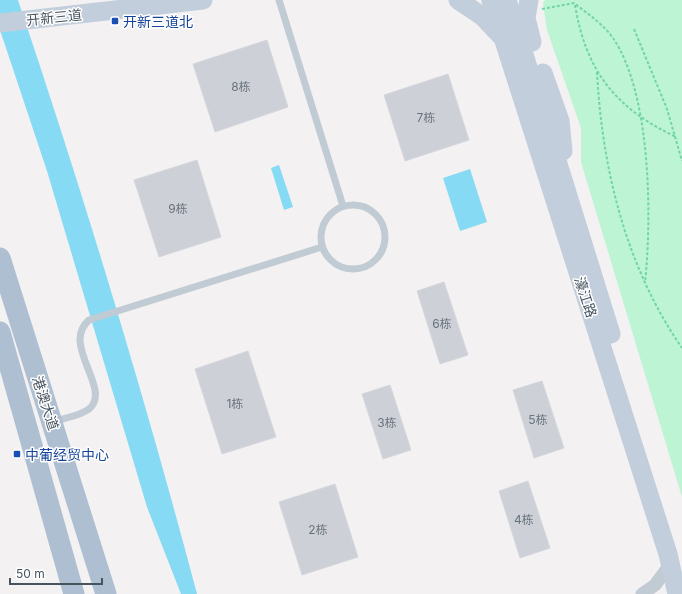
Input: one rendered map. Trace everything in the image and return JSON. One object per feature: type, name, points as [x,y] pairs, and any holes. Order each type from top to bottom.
[{"type":"main road","name":"开新三道","points":[[0,23],[204,0]]},
{"type":"main road","points":[[458,0],[482,16],[503,38]]},
{"type":"main road","name":"濠江路","points":[[491,0],[676,563]]},
{"type":"main road","name":"濠江路","points":[[507,0],[567,193],[676,563],[677,594]]},
{"type":"main road","points":[[534,5],[526,18],[527,28],[560,121],[567,193]]},
{"type":"main road","name":"港澳大道","points":[[0,258],[106,594]]},
{"type":"main road","name":"港澳大道","points":[[0,332],[74,594]]},
{"type":"street","points":[[642,594],[655,585],[676,563]]},
{"type":"lane","points":[[280,0],[343,206]]},
{"type":"lane","points":[[343,206],[361,206],[369,209],[381,222],[385,239],[379,256],[365,267],[348,269],[332,261],[322,247],[321,238],[324,222],[329,215],[343,206]]},
{"type":"lane","points":[[52,422],[84,412],[94,402],[95,392],[79,339],[83,325],[89,320],[322,247]]},
{"type":"path","points":[[574,3],[580,33],[586,51],[597,72],[613,93],[639,116],[652,126],[676,137]]},
{"type":"path","points":[[534,5],[574,3],[595,18],[612,38],[625,60],[632,84],[644,144],[648,199],[648,241],[645,283]]},
{"type":"path","points":[[634,29],[657,82],[676,137],[682,161]]},
{"type":"path","points":[[597,72],[603,137],[610,180],[629,242],[645,283],[682,348]]},
{"type":"green space","points":[[545,0],[682,0],[682,497],[581,162],[581,128],[547,30],[543,3]]},
{"type":"water","points":[[0,0],[18,0],[90,221],[156,444],[197,594],[181,594],[147,507],[47,171],[0,30]]},
{"type":"water","points":[[279,165],[293,207],[284,210],[271,168]]},
{"type":"water","points":[[470,169],[487,222],[460,231],[443,178]]},
{"type":"building","points":[[267,40],[288,107],[215,132],[193,64]]},
{"type":"building","points":[[448,74],[469,140],[405,161],[384,95]]},
{"type":"building","points":[[197,160],[221,237],[159,257],[134,180]]},
{"type":"building","points":[[444,282],[468,355],[440,364],[417,291]]},
{"type":"building","points":[[248,351],[276,437],[222,454],[195,369]]},
{"type":"building","points":[[542,381],[564,448],[534,458],[513,390]]},
{"type":"building","points":[[390,385],[411,450],[383,459],[362,394]]},
{"type":"building","points":[[528,481],[550,548],[520,558],[499,491]]},
{"type":"building","points":[[335,484],[358,557],[302,575],[279,502]]},
{"type":"place","name":"开新三道北","points":[[115,21]]},
{"type":"place","name":"中葡经贸中心","points":[[17,454]]}]
